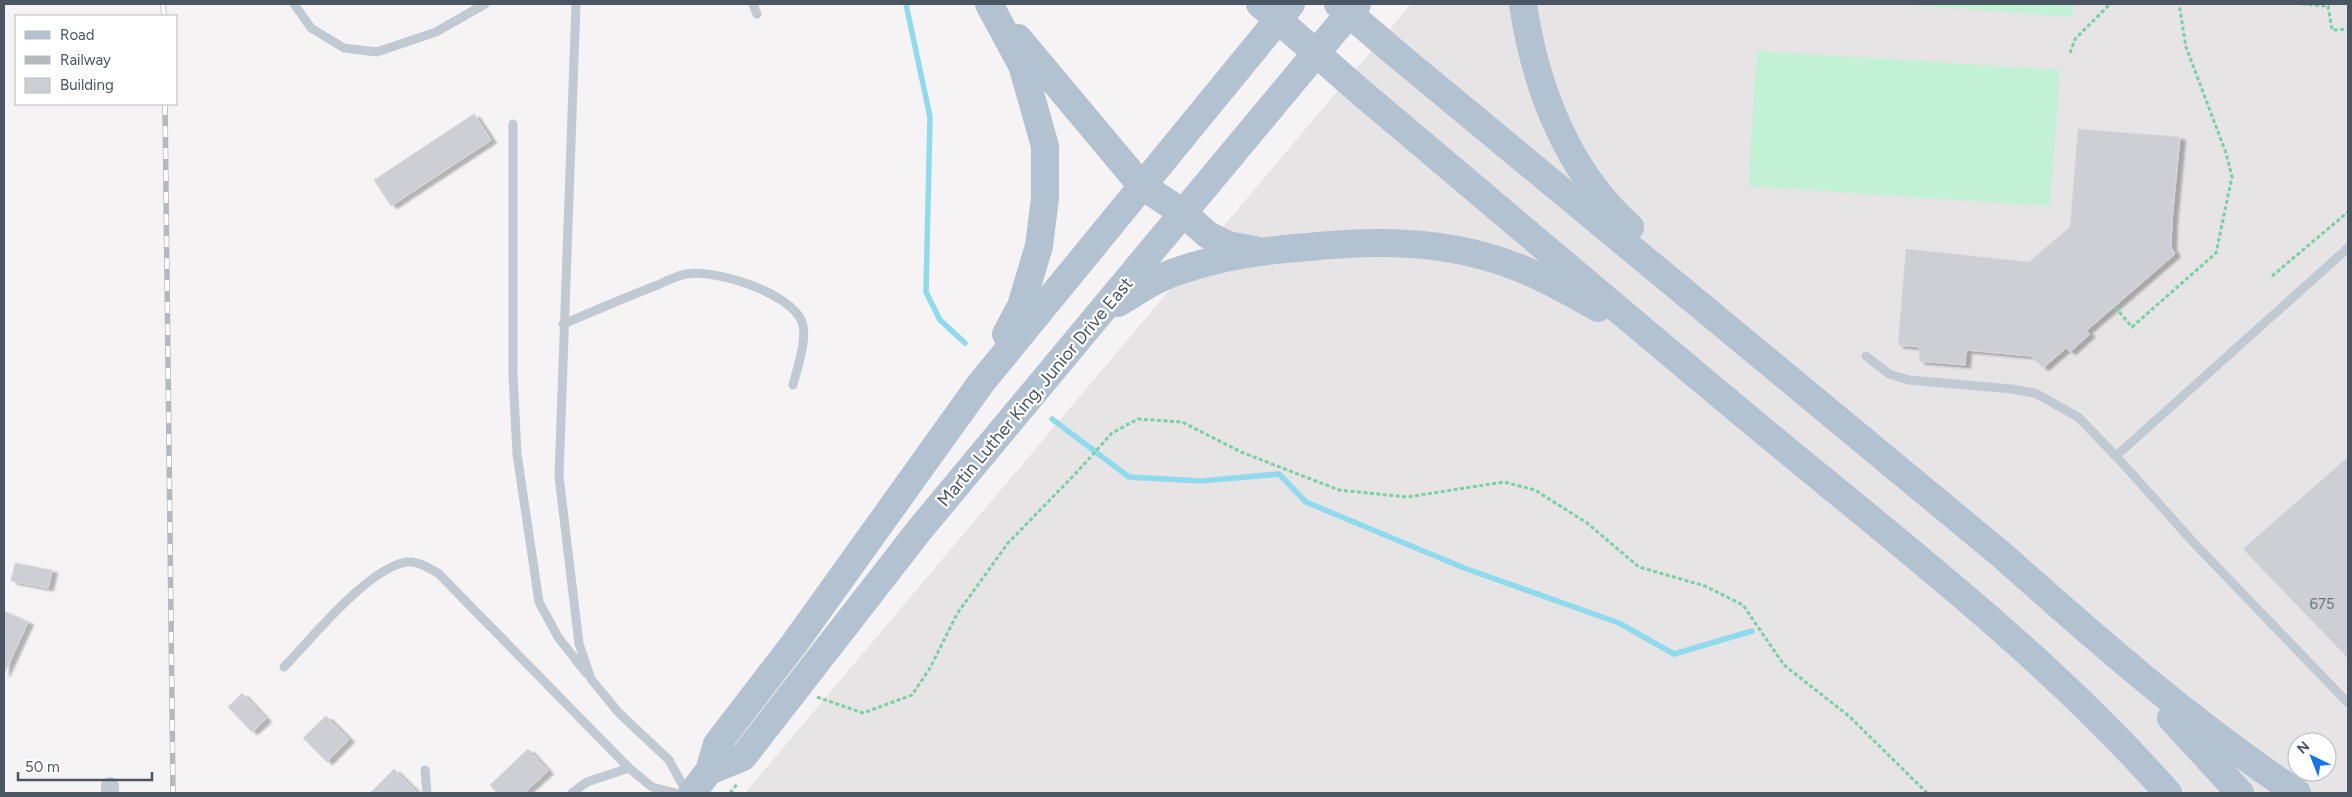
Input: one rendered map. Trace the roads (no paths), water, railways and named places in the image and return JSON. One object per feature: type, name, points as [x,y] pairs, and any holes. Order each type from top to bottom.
[{"type":"main road","points":[[990,4],[1141,186],[1183,213],[1208,235],[1228,245],[1261,251]]},
{"type":"main road","points":[[981,383],[1021,306],[1039,246],[1045,198],[1045,146],[1035,107],[1022,66],[990,4]]},
{"type":"main road","points":[[1260,4],[1778,443],[1921,558],[2050,673],[2139,761],[2168,793]]},
{"type":"main road","name":"Martin Luther King, Junior Drive East","points":[[692,793],[709,771],[717,744],[794,644],[981,383],[1291,4]]},
{"type":"main road","points":[[1338,4],[2003,556],[2092,636],[2236,752],[2297,793]]},
{"type":"main road","name":"Martin Luther King, Junior Drive East","points":[[709,771],[743,757],[920,528],[1358,4]]},
{"type":"main road","points":[[1523,4],[1531,55],[1551,110],[1579,167],[1598,194],[1620,219],[1690,282],[1731,330]]},
{"type":"main road","points":[[1101,313],[1163,277],[1182,269],[1261,251],[1351,243],[1412,243],[1451,248],[1512,265],[1563,288],[1600,310],[1778,443]]},
{"type":"main road","points":[[2092,636],[2240,793]]},
{"type":"lane","points":[[294,4],[311,28],[344,48],[377,52],[436,32],[485,4]]},
{"type":"lane","points":[[576,4],[559,476],[579,644],[591,679]]},
{"type":"lane","points":[[753,4],[757,14]]},
{"type":"lane","points":[[513,124],[513,375],[517,454],[539,602],[558,637],[618,713],[668,760],[688,793]]},
{"type":"lane","points":[[2116,456],[2348,248]]},
{"type":"lane","points":[[563,324],[687,274],[720,275],[761,290],[794,308],[803,323],[803,342],[793,386]]},
{"type":"lane","points":[[1866,356],[1889,374],[1909,380],[2012,389],[2035,393],[2078,417],[2116,456],[2194,543],[2348,702]]},
{"type":"lane","points":[[284,667],[367,582],[403,562],[420,563],[438,573],[629,768],[652,787],[676,793]]},
{"type":"lane","points":[[572,793],[586,782],[629,768]]},
{"type":"lane","points":[[425,770],[427,793]]},
{"type":"waterway","points":[[906,4],[930,117],[926,292],[940,320],[965,343]]},
{"type":"waterway","points":[[1052,419],[1129,477],[1201,481],[1279,474],[1306,502],[1464,568],[1619,623],[1674,654],[1752,631]]},
{"type":"railway","points":[[163,4],[164,15]]},
{"type":"railway","points":[[165,105],[173,793]]}]
